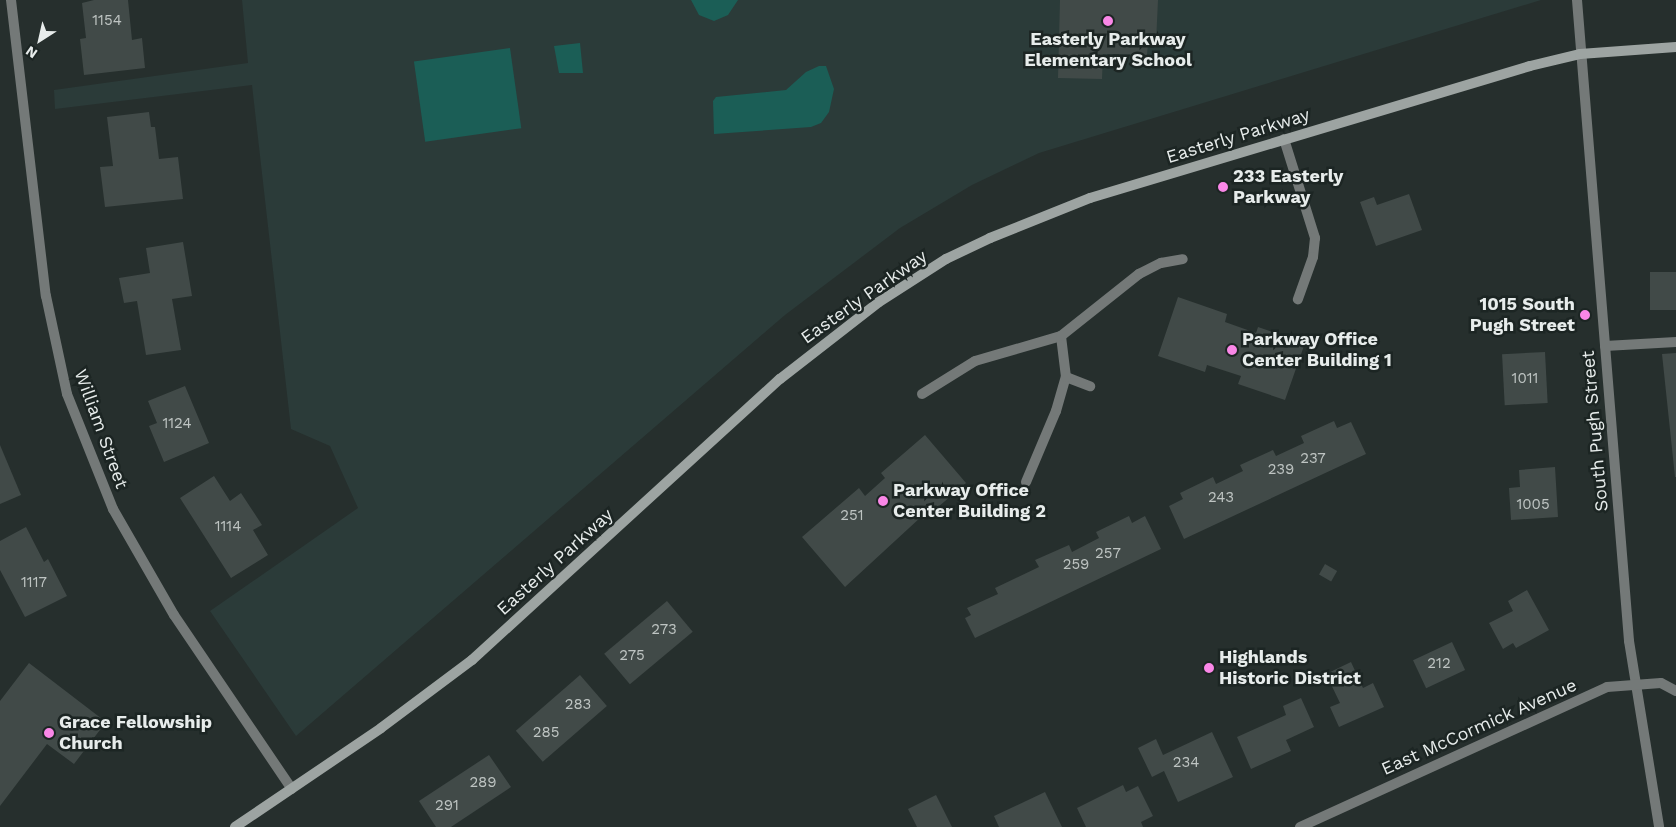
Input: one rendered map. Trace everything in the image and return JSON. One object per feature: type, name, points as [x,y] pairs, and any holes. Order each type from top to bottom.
[{"type":"main road","name":"Easterly Parkway","points":[[235,827],[292,789],[472,660],[771,386],[906,283],[968,248],[1046,214],[1284,139],[1530,66],[1580,54],[1676,46]]},
{"type":"street","name":"William Street","points":[[12,0],[46,296],[67,394],[113,509],[174,615],[292,789]]},
{"type":"street","name":"South Pugh Street","points":[[1577,0],[1604,346],[1634,685],[1660,827]]},
{"type":"street","points":[[1284,139],[1315,238],[1313,257],[1298,299]]},
{"type":"street","points":[[922,394],[975,361],[1061,336],[1139,274],[1161,263],[1183,259]]},
{"type":"street","points":[[1026,482],[1056,411],[1066,377],[1061,336]]},
{"type":"street","points":[[1604,346],[1676,342]]},
{"type":"street","points":[[1066,377],[1090,386]]},
{"type":"street","name":"East McCormick Avenue","points":[[1300,827],[1607,687],[1661,683],[1676,692]]},
{"type":"shaded area","points":[[242,0],[1541,0],[1039,153],[972,185],[900,228],[785,315],[296,736],[210,611],[358,508],[330,446],[291,429],[252,85],[55,109],[54,90],[248,63]]},
{"type":"green space","points":[[691,0],[738,0],[728,15],[714,21],[699,15]]},
{"type":"green space","points":[[580,43],[583,73],[559,73],[554,46]]},
{"type":"green space","points":[[510,48],[521,128],[425,142],[414,61]]},
{"type":"green space","points":[[819,66],[826,66],[834,89],[829,112],[821,123],[811,127],[714,134],[713,101],[716,97],[786,90],[806,72]]},
{"type":"building","points":[[94,0],[128,0],[132,40],[142,38],[145,68],[84,75],[80,39],[86,38],[82,3]]},
{"type":"building","name":"Easterly Parkway Elementary School","points":[[1060,0],[1158,0],[1156,43],[1148,42],[1147,55],[1103,54],[1102,79],[1058,78]]},
{"type":"building","points":[[149,112],[151,127],[155,127],[159,159],[178,157],[183,199],[105,207],[100,167],[113,166],[107,117]]},
{"type":"building","points":[[1409,194],[1422,230],[1376,246],[1360,202],[1374,197],[1377,205]]},
{"type":"building","points":[[183,242],[192,296],[172,299],[181,350],[146,355],[137,301],[124,303],[119,278],[150,273],[146,248]]},
{"type":"building","points":[[1650,272],[1676,272],[1676,310],[1650,310]]},
{"type":"building","name":"Parkway Office Center Building 1","points":[[1178,297],[1227,314],[1225,322],[1256,333],[1258,327],[1305,343],[1285,400],[1238,384],[1241,376],[1207,365],[1205,372],[1158,356]]},
{"type":"building","points":[[1545,352],[1548,403],[1505,405],[1502,354]]},
{"type":"building","points":[[1676,353],[1676,477],[1675,477],[1662,354]]},
{"type":"building","points":[[185,386],[209,443],[164,462],[149,426],[157,423],[148,401]]},
{"type":"building","points":[[1334,421],[1337,428],[1351,422],[1366,454],[1184,539],[1169,506],[1183,499],[1180,493],[1213,477],[1216,484],[1243,471],[1240,465],[1273,450],[1276,456],[1304,443],[1301,436]]},
{"type":"building","points":[[925,435],[966,483],[923,520],[921,517],[845,587],[802,537],[859,488],[865,496],[885,478],[881,473]]},
{"type":"building","points":[[0,445],[21,495],[0,504]]},
{"type":"building","points":[[1555,467],[1558,517],[1511,520],[1509,488],[1520,487],[1519,470]]},
{"type":"building","points":[[214,476],[230,501],[241,493],[262,525],[253,530],[268,555],[231,578],[180,498]]},
{"type":"building","points":[[1129,516],[1132,523],[1145,516],[1161,549],[975,638],[965,618],[971,615],[967,608],[998,594],[995,588],[1039,567],[1035,560],[1069,545],[1072,552],[1099,538],[1096,532]]},
{"type":"building","points":[[26,527],[44,562],[48,559],[67,596],[25,617],[0,570],[0,541]]},
{"type":"building","points":[[1325,564],[1337,571],[1331,581],[1319,574]]},
{"type":"building","points":[[1527,590],[1549,630],[1516,648],[1513,643],[1503,649],[1489,623],[1513,611],[1508,601]]},
{"type":"building","points":[[667,601],[693,632],[630,684],[604,654]]},
{"type":"building","points":[[1452,642],[1465,670],[1426,688],[1413,660]]},
{"type":"building","points":[[1351,662],[1363,688],[1373,683],[1384,707],[1339,727],[1330,707],[1340,703],[1326,674]]},
{"type":"building","name":"Grace Fellowship Church","points":[[29,663],[106,722],[74,764],[47,744],[0,806],[0,701]]},
{"type":"building","points":[[580,675],[607,706],[543,762],[516,731]]},
{"type":"building","points":[[1301,698],[1314,727],[1286,740],[1291,751],[1251,769],[1237,737],[1286,715],[1283,706]]},
{"type":"building","points":[[1212,732],[1233,777],[1178,802],[1164,771],[1152,777],[1138,748],[1156,739],[1163,755]]},
{"type":"building","points":[[489,755],[511,787],[451,827],[436,827],[419,801]]},
{"type":"building","points":[[1123,785],[1126,792],[1138,786],[1153,816],[1141,822],[1143,827],[1086,827],[1077,808]]},
{"type":"building","points":[[1045,792],[1062,827],[999,827],[994,816]]},
{"type":"building","points":[[936,795],[952,827],[917,827],[908,809]]},
{"type":"place","name":"Easterly Parkway Elementary School","points":[[1108,21]]},
{"type":"place","name":"233 Easterly Parkway","points":[[1223,187]]},
{"type":"place","name":"1015 South Pugh Street","points":[[1585,315]]},
{"type":"place","name":"Parkway Office Center Building 1","points":[[1232,350]]},
{"type":"place","name":"Parkway Office Center Building 2","points":[[883,501]]},
{"type":"place","name":"Highlands Historic District","points":[[1209,668]]},
{"type":"place","name":"Grace Fellowship Church","points":[[49,733]]}]
